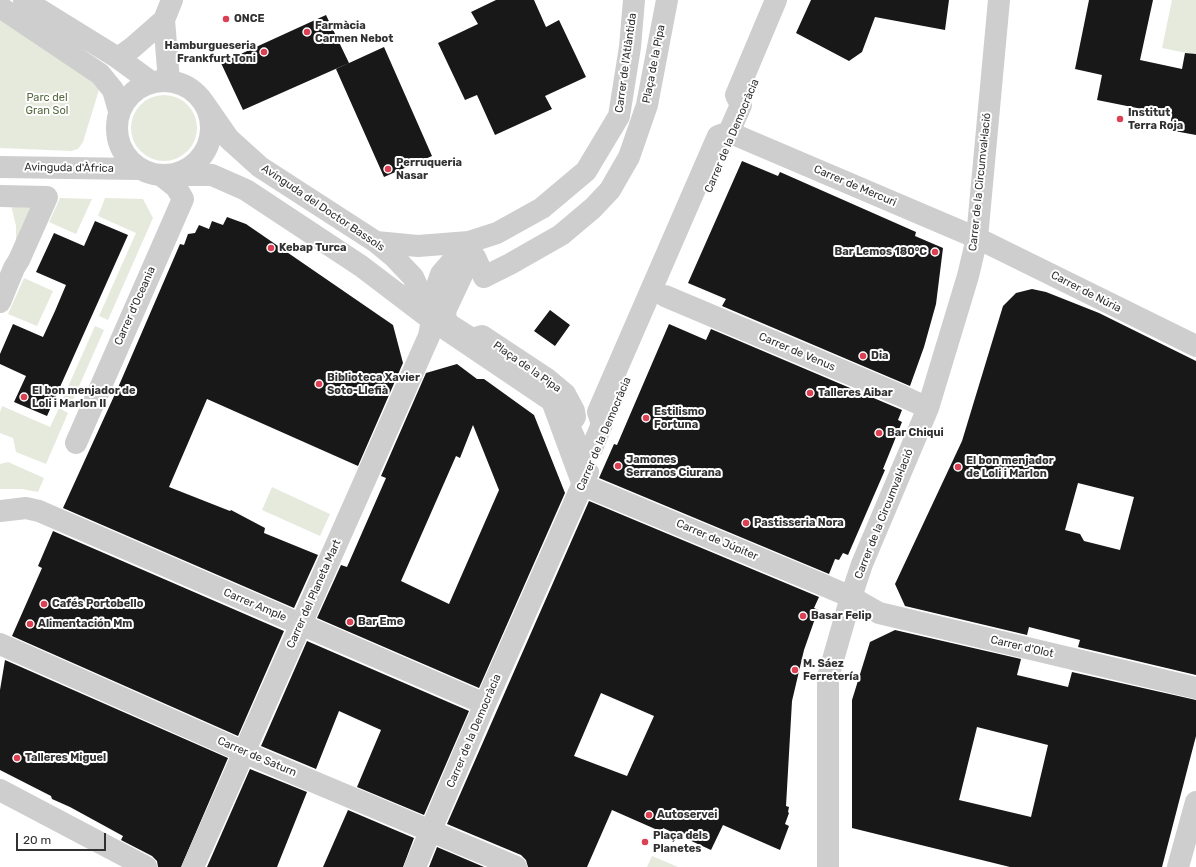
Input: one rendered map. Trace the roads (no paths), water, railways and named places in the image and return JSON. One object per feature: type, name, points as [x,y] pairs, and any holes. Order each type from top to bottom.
[{"type":"street","points":[[24,0],[118,58],[160,81],[183,84],[195,92],[204,103],[210,117],[211,132],[208,146],[200,159],[189,169],[169,175]]},
{"type":"street","points":[[160,81],[164,20],[172,0]]},
{"type":"street","name":"Carrer de l'Atlàntida","points":[[376,242],[418,246],[469,242],[497,232],[542,208],[586,172],[619,116],[630,47],[634,0]]},
{"type":"street","name":"Plaça de la Pipa","points":[[667,0],[645,111],[629,157],[610,190],[593,208],[561,235],[510,264],[484,277],[475,257],[468,262],[445,311],[446,319],[450,324],[472,339],[482,336],[547,379],[565,394],[574,411],[575,417],[569,426],[580,449],[583,451],[592,448],[602,424],[598,412],[718,136],[729,132],[741,105],[736,95],[776,0]]},
{"type":"street","name":"Carrer de la Democràcia","points":[[415,867],[485,704],[583,486],[665,296],[789,0]]},
{"type":"street","name":"Carrer de la Circumval·lació","points":[[828,867],[828,677],[851,597],[868,549],[928,408],[968,276],[977,238],[999,0]]},
{"type":"street","points":[[0,7],[100,74],[113,90],[119,111]]},
{"type":"street","points":[[118,58],[132,48],[164,20]]},
{"type":"street","points":[[160,81],[136,89],[128,97],[119,111],[116,127],[118,143],[126,158],[138,169],[150,174],[212,175],[246,190],[361,266],[432,320],[552,401],[583,486]]},
{"type":"street","name":"Avinguda del Doctor Bassols","points":[[204,103],[229,139],[260,167],[376,242],[413,277],[423,296],[432,320]]},
{"type":"street","name":"Carrer de Mercuri","points":[[733,134],[977,238]]},
{"type":"street","name":"Avinguda d'Àfrica","points":[[0,167],[138,169]]},
{"type":"street","name":"Carrer d'Oceania","points":[[76,443],[183,199],[169,175]]},
{"type":"street","points":[[0,196],[47,198],[14,268],[0,302]]},
{"type":"street","name":"Carrer de Núria","points":[[977,238],[1196,346]]},
{"type":"street","name":"Carrer de l'Atlàntida","points":[[432,320],[433,297],[441,274],[469,242]]},
{"type":"street","name":"Carrer de Venus","points":[[665,296],[928,408]]},
{"type":"street","name":"Carrer del Planeta Mart","points":[[193,867],[429,336],[432,320]]},
{"type":"street","name":"Carrer de Júpiter","points":[[583,486],[607,494],[851,597]]},
{"type":"street","name":"Carrer Ample","points":[[0,511],[26,508],[39,511],[68,525],[485,704]]},
{"type":"street","name":"Carrer d'Olot","points":[[851,597],[879,613],[1196,688]]},
{"type":"street","name":"Carrer de Saturn","points":[[0,644],[245,752],[516,867]]},
{"type":"street","points":[[0,790],[146,867]]},
{"type":"street","points":[[1178,867],[1196,802]]},
{"type":"place","name":"ONCE","points":[[226,19]]},
{"type":"place","name":"Farmàcia Carmen Nebot","points":[[307,32]]},
{"type":"place","name":"Hamburgueseria Frankfurt Toni","points":[[264,52]]},
{"type":"place","name":"Institut Terra Roja","points":[[1120,119]]},
{"type":"place","name":"Perruqueria Nasar","points":[[388,169]]},
{"type":"place","name":"Kebap Turca","points":[[271,248]]},
{"type":"place","name":"Bar Lemos 180°C","points":[[935,252]]},
{"type":"place","name":"Dia","points":[[863,356]]},
{"type":"place","name":"Biblioteca Xavier Soto-Llefià","points":[[319,384]]},
{"type":"place","name":"Talleres Aibar","points":[[810,393]]},
{"type":"place","name":"El bon menjador de Loli i Marlon II","points":[[24,397]]},
{"type":"place","name":"Estilismo Fortuna","points":[[646,418]]},
{"type":"place","name":"Bar Chiqui","points":[[879,433]]},
{"type":"place","name":"Jamones Serranos Ciurana","points":[[618,466]]},
{"type":"place","name":"El bon menjador de Loli i Marlon","points":[[958,467]]},
{"type":"place","name":"Pastisseria Nora","points":[[746,523]]},
{"type":"place","name":"Cafés Portobello","points":[[44,604]]},
{"type":"place","name":"Basar Felip","points":[[803,616]]},
{"type":"place","name":"Bar Eme","points":[[350,622]]},
{"type":"place","name":"Alimentación Mm","points":[[30,624]]},
{"type":"place","name":"M. Sáez Ferretería","points":[[795,670]]},
{"type":"place","name":"Talleres Miguel","points":[[17,758]]},
{"type":"place","name":"Autoservei","points":[[649,815]]},
{"type":"place","name":"Plaça dels Planetes","points":[[645,842]]},
{"type":"park label","name":"Parc del Gran Sol","points":[[47,104]]}]
